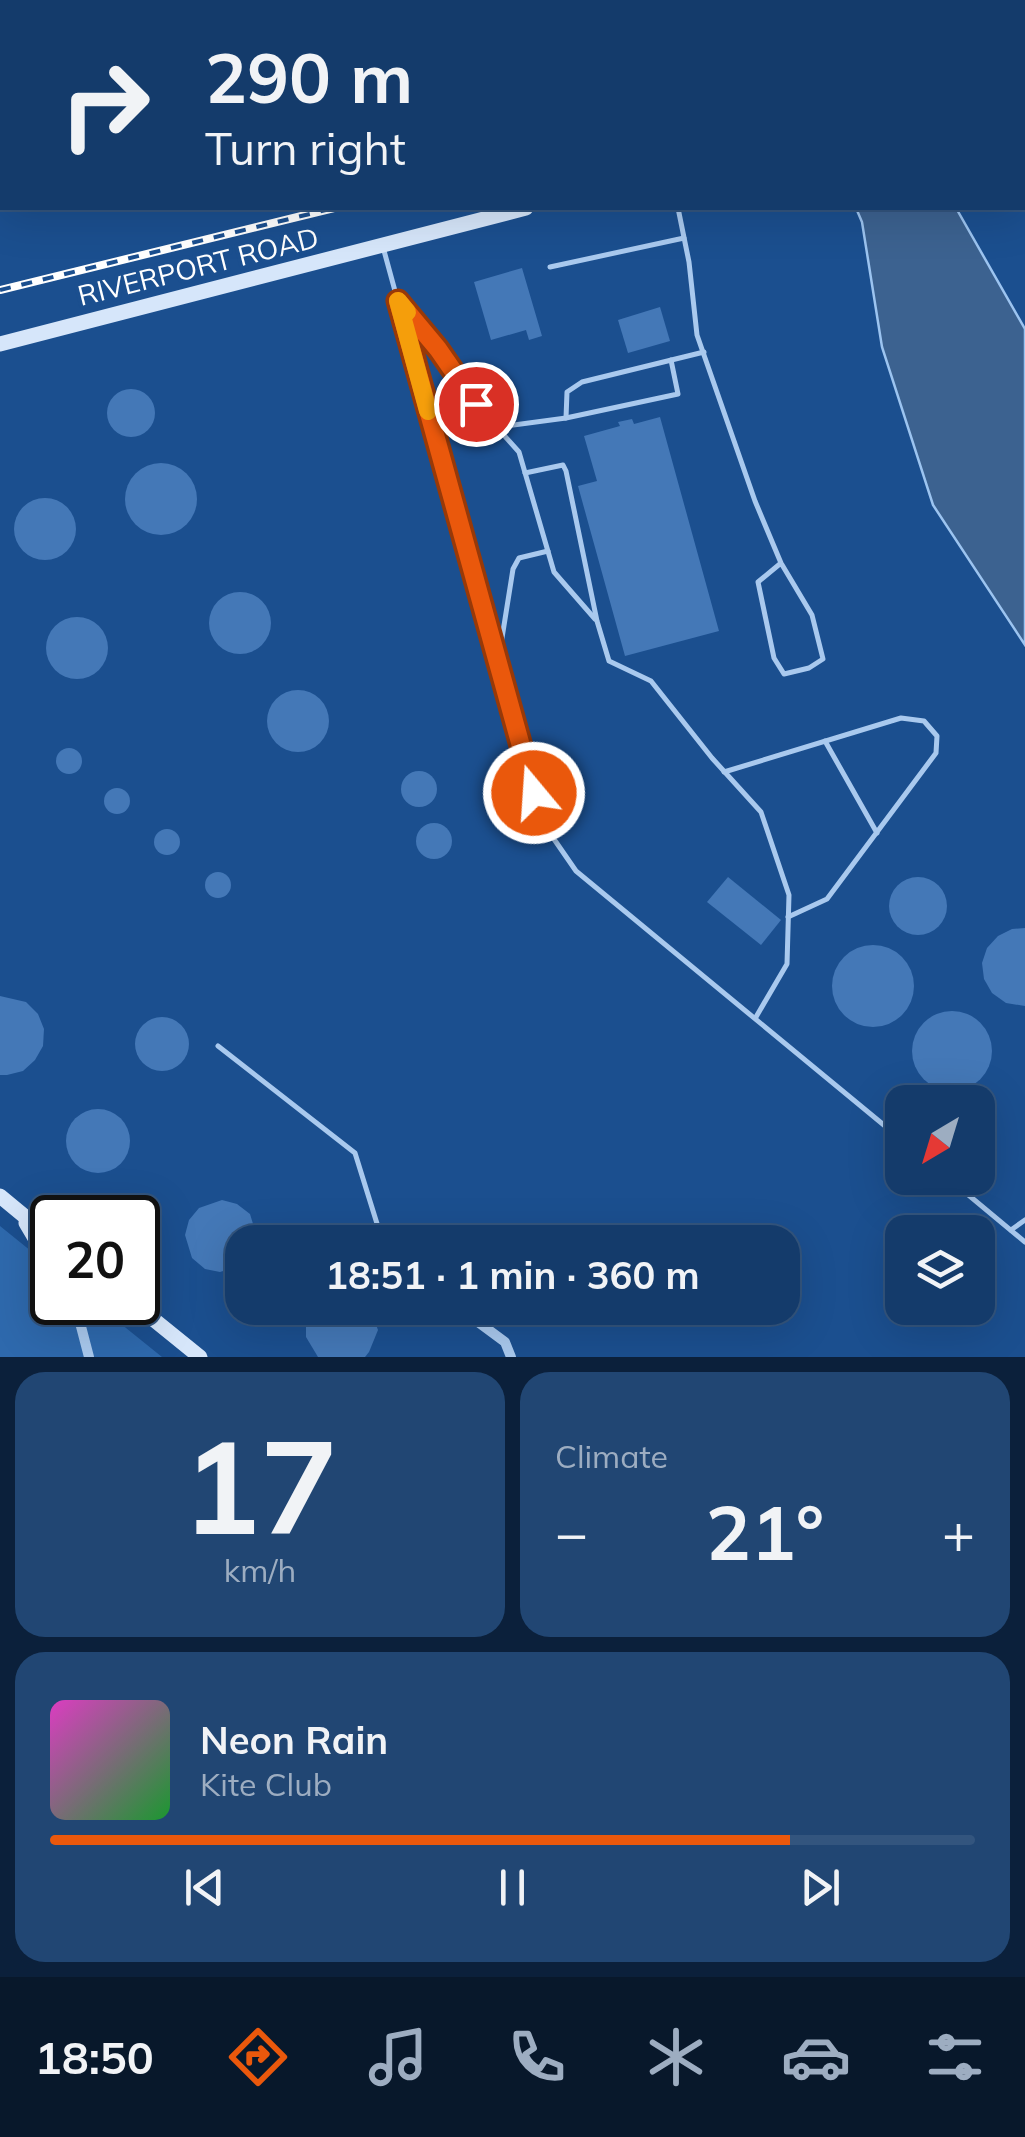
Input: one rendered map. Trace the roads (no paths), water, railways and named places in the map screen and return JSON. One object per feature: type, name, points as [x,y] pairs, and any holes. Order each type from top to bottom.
[{"type":"main road","name":"RIVERPORT ROAD","points":[[0,344],[518,210]]},
{"type":"main road","points":[[0,1196],[30,1221]]},
{"type":"main road","points":[[19,1212],[30,1230]]},
{"type":"main road","points":[[160,1325],[200,1357]]},
{"type":"street","points":[[80,1325],[89,1357]]},
{"type":"street","points":[[482,1325],[505,1342],[511,1357]]},
{"type":"lane","points":[[678,210],[698,335],[755,502],[781,563],[812,614],[823,658],[809,668],[784,674],[774,658],[758,582],[781,563]]},
{"type":"lane","points":[[550,267],[684,238]]},
{"type":"lane","points":[[382,244],[522,756],[546,830],[576,871],[885,1126]]},
{"type":"lane","points":[[398,301],[476,404],[519,452],[554,572],[597,621]]},
{"type":"lane","points":[[566,418],[567,392],[582,382],[704,352]]},
{"type":"lane","points":[[500,427],[566,418],[678,394],[671,360]]},
{"type":"lane","points":[[525,473],[562,464],[566,471],[597,621],[610,661],[651,681],[761,812],[789,895],[787,964],[756,1017]]},
{"type":"lane","points":[[498,666],[513,569],[520,558],[548,550]]},
{"type":"lane","points":[[724,772],[901,718],[924,721],[937,736],[936,753],[828,899],[788,916]]},
{"type":"lane","points":[[825,741],[877,833]]},
{"type":"lane","points":[[218,1046],[354,1154],[377,1225]]},
{"type":"lane","points":[[969,1195],[1025,1242]]},
{"type":"lane","points":[[1011,1230],[1025,1220]]},
{"type":"railway","points":[[0,290],[326,210]]}]
